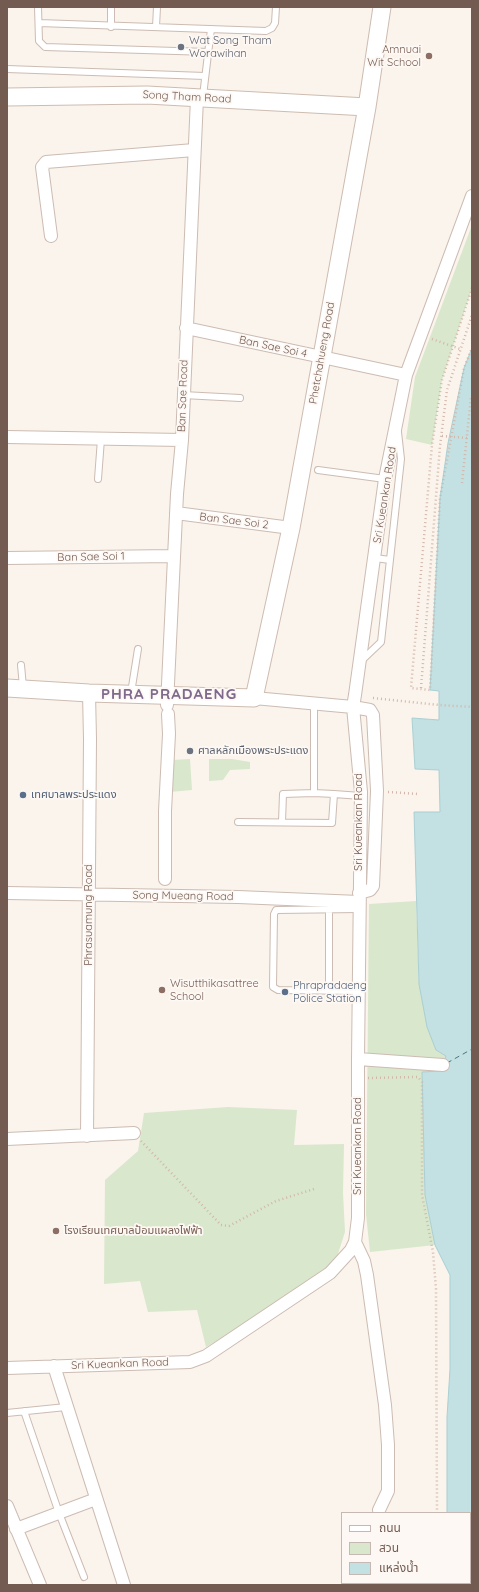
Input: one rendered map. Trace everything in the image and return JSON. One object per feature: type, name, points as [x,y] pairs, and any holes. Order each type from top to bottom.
[{"type":"main road","name":"Phetchahueng Road","points":[[254,698],[292,528],[366,107],[382,7]]},
{"type":"main road","name":"Song Tham Road","points":[[7,97],[147,95],[366,107]]},
{"type":"main road","points":[[15,688],[131,694],[168,705],[254,698]]},
{"type":"street","name":"Ban Sae Road","points":[[165,880],[168,705],[174,556],[182,440],[194,150],[200,98]]},
{"type":"street","points":[[51,236],[42,167],[46,162],[194,150]]},
{"type":"street","name":"Sri Kueankan Road","points":[[7,1368],[190,1362],[206,1356],[330,1273],[351,1250],[355,1242],[358,1218],[358,991],[361,796],[354,701],[385,479],[406,376],[420,334],[472,196]]},
{"type":"street","name":"Ban Sae Soi 4","points":[[186,328],[406,376]]},
{"type":"street","points":[[7,437],[182,440]]},
{"type":"street","name":"Ban Sae Soi 2","points":[[176,513],[292,528]]},
{"type":"street","name":"Ban Sae Soi 1","points":[[7,558],[174,556]]},
{"type":"street","name":"Phrasuamung Road","points":[[87,1136],[89,693]]},
{"type":"street","points":[[254,698],[314,702],[354,701],[370,710],[373,715],[377,791],[373,886],[359,902]]},
{"type":"street","name":"Song Mueang Road","points":[[7,893],[238,897],[359,902]]},
{"type":"street","points":[[358,1059],[443,1065]]},
{"type":"street","points":[[7,1139],[134,1133]]},
{"type":"street","points":[[355,1242],[364,1261],[367,1275],[385,1405],[388,1445],[388,1492],[379,1510]]},
{"type":"street","points":[[54,1366],[124,1585]]},
{"type":"street","points":[[16,1529],[96,1499]]},
{"type":"street","points":[[7,1506],[40,1585]]},
{"type":"lane","points":[[38,7],[39,41],[45,47],[209,52]]},
{"type":"lane","points":[[110,7],[111,27]]},
{"type":"lane","points":[[156,27],[157,7]]},
{"type":"lane","points":[[39,23],[111,27],[266,31],[272,28],[275,23],[276,7]]},
{"type":"lane","points":[[200,98],[206,76],[211,29]]},
{"type":"lane","points":[[7,69],[206,76]]},
{"type":"lane","points":[[183,394],[240,398]]},
{"type":"lane","name":"Sri Kueankan Road","points":[[360,662],[381,642],[401,459],[397,424]]},
{"type":"lane","points":[[98,479],[101,439]]},
{"type":"lane","points":[[318,470],[385,479]]},
{"type":"lane","points":[[374,558],[390,560]]},
{"type":"lane","points":[[131,694],[138,649]]},
{"type":"lane","points":[[15,688],[21,665]]},
{"type":"lane","points":[[314,702],[314,793]]},
{"type":"lane","points":[[282,822],[283,794],[314,793],[361,796]]},
{"type":"lane","points":[[238,822],[332,822],[334,794]]},
{"type":"lane","points":[[358,991],[278,990],[273,987],[274,911],[280,909],[328,910],[359,902]]},
{"type":"lane","points":[[328,910],[329,991]]},
{"type":"lane","points":[[7,1413],[66,1407]]},
{"type":"lane","points":[[24,1411],[59,1513],[84,1577]]},
{"type":"path","points":[[472,288],[452,346],[440,388],[432,445],[411,688],[430,690],[440,498],[464,368],[472,348]]},
{"type":"path","points":[[421,688],[447,390],[472,315]]},
{"type":"path","points":[[420,334],[460,349]]},
{"type":"path","points":[[462,483],[471,397]]},
{"type":"path","points":[[442,436],[467,438]]},
{"type":"path","points":[[354,701],[472,707]]},
{"type":"path","points":[[358,1078],[418,1078],[422,1082],[422,1195],[436,1276],[437,1512]]},
{"type":"path","points":[[134,1133],[221,1225],[229,1226],[276,1201],[314,1189]]},
{"type":"green space","points":[[472,225],[472,288],[442,380],[432,445],[406,439],[415,377]]},
{"type":"green space","points":[[190,759],[192,790],[170,792],[172,760]]},
{"type":"green space","points":[[209,759],[232,759],[250,762],[250,769],[230,770],[223,780],[209,781]]},
{"type":"green space","points":[[416,901],[419,984],[446,1056],[440,1071],[423,1072],[425,1195],[435,1245],[370,1252],[366,1214],[369,904]]},
{"type":"green space","points":[[228,1107],[297,1110],[294,1145],[344,1144],[343,1193],[345,1232],[335,1263],[258,1317],[206,1347],[197,1310],[148,1312],[140,1281],[104,1284],[105,1180],[138,1151],[144,1113]]},
{"type":"water","points":[[472,348],[472,1585],[448,1585],[471,1584],[471,1512],[447,1512],[447,1417],[450,1369],[450,1275],[435,1245],[425,1195],[422,1072],[440,1071],[446,1056],[436,1050],[427,1027],[419,984],[414,812],[440,812],[439,770],[415,769],[412,718],[439,720],[439,691],[430,690],[440,498],[448,443],[464,368]]},
{"type":"ferry route","points":[[447,1063],[472,1049]]},
{"type":"place","name":"Wat Song Tham Worawihan","points":[[181,47]]},
{"type":"place","name":"Amnuai Wit School","points":[[429,56]]},
{"type":"place","name":"ศาลหลักเมืองพระประแดง","points":[[190,751]]},
{"type":"place","name":"เทศบาลพระประแดง","points":[[23,795]]},
{"type":"place","name":"Wisutthikasattree School","points":[[162,990]]},
{"type":"place","name":"Phrapradaeng Police Station","points":[[285,992]]},
{"type":"place","name":"โรงเรียนเทศบาลป้อมแผลงไฟฟ้า","points":[[56,1231]]},
{"type":"district","name":"PHRA PRADAENG","points":[[169,694]]}]
